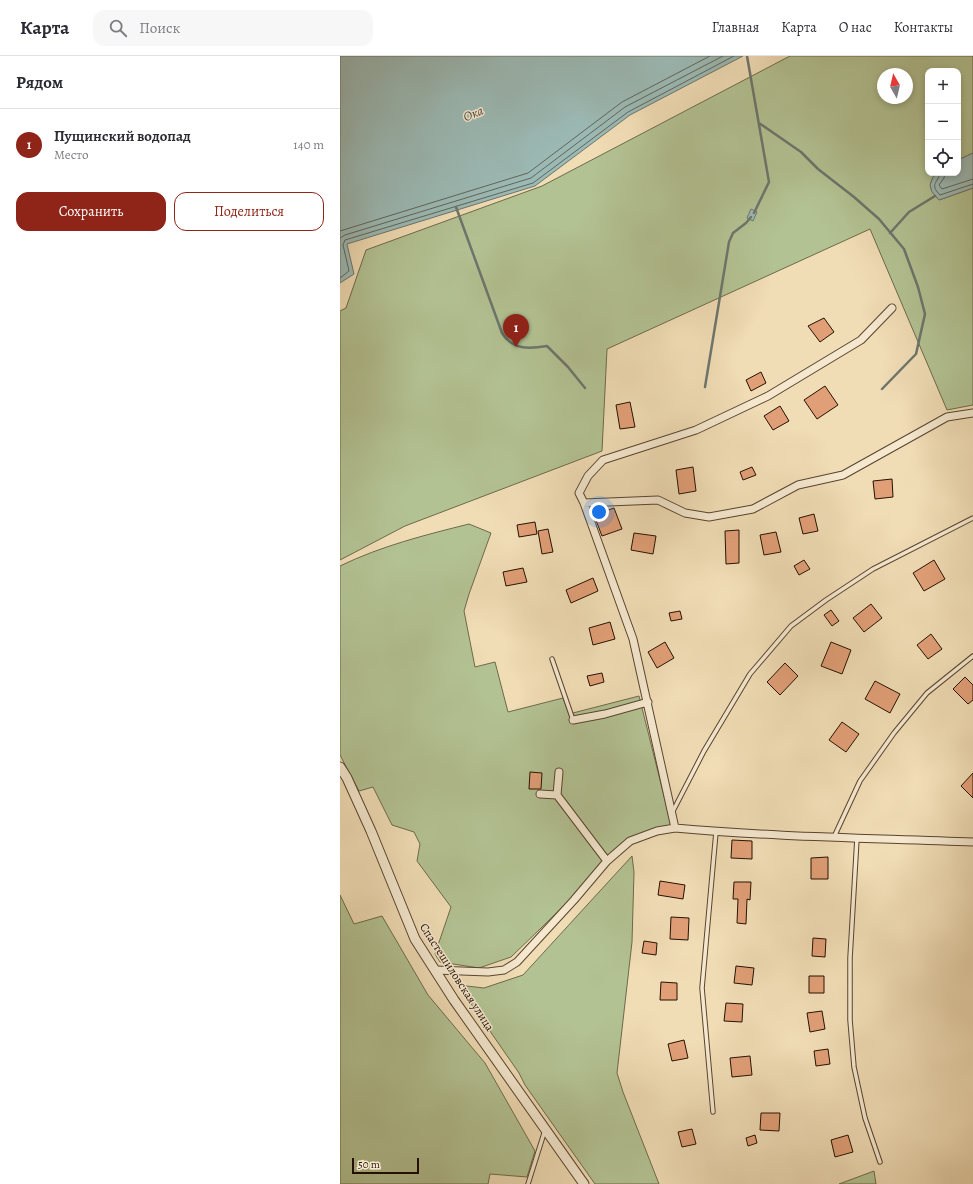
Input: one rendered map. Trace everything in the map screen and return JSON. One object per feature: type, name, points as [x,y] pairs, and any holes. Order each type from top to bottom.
[{"type":"street","points":[[675,828],[633,639],[579,493],[588,476],[603,460],[696,430],[768,396],[861,340],[892,308]]},
{"type":"street","points":[[584,504],[658,500],[685,513],[709,517],[753,509],[798,485],[843,475],[947,417],[973,413]]},
{"type":"street","points":[[573,720],[605,714],[648,702]]},
{"type":"street","name":"Спастешиловская улица","points":[[340,767],[371,831],[415,940],[454,1000],[584,1184]]},
{"type":"street","points":[[558,772],[557,795],[608,861]]},
{"type":"street","points":[[540,794],[557,795]]},
{"type":"street","points":[[435,970],[488,972],[504,970],[517,962],[608,861],[630,841],[657,831],[675,828],[716,832],[973,842]]},
{"type":"lane","points":[[672,812],[704,751],[750,674],[791,626],[826,600],[873,569],[973,518]]},
{"type":"lane","points":[[834,837],[860,781],[894,733],[927,693],[973,656]]},
{"type":"lane","points":[[552,659],[573,720]]},
{"type":"lane","points":[[714,1112],[702,988],[716,832]]},
{"type":"lane","points":[[857,838],[850,958],[850,1020],[854,1067],[865,1118],[880,1162]]},
{"type":"lane","points":[[528,1184],[545,1128]]},
{"type":"green space","points":[[790,56],[973,56],[973,153],[961,159],[961,68],[925,68],[925,176],[935,176],[932,180],[931,186],[933,193],[939,200],[973,188],[973,405],[947,410],[870,229],[607,349],[602,451],[405,526],[340,560],[340,311],[346,308],[366,250],[542,186]]},
{"type":"green space","points":[[469,524],[491,533],[464,611],[475,667],[495,662],[508,712],[563,698],[569,714],[639,696],[672,828],[630,842],[511,957],[479,968],[440,962],[435,954],[451,907],[417,861],[420,844],[414,832],[392,825],[373,787],[359,791],[340,755],[340,566],[387,547]]},
{"type":"green space","points":[[632,856],[634,872],[632,942],[617,1073],[659,1184],[595,1184],[525,1085],[519,1073],[458,985],[484,988],[523,975]]},
{"type":"green space","points":[[340,895],[354,924],[382,916],[428,995],[485,1063],[535,1151],[527,1177],[490,1174],[488,1184],[340,1184]]},
{"type":"green space","points":[[874,1171],[876,1184],[839,1184]]},
{"type":"water","name":"Ока","points":[[340,56],[743,56],[630,115],[535,186],[347,244],[354,274],[340,283]]},
{"type":"water","points":[[973,153],[973,188],[939,200],[932,192],[930,185],[933,177],[961,176],[961,159]]},
{"type":"water","points":[[751,209],[757,212],[753,221],[747,218]]},
{"type":"building","points":[[824,318],[834,332],[820,342],[808,326]]},
{"type":"building","points":[[761,372],[766,383],[751,391],[746,380]]},
{"type":"building","points":[[825,386],[838,405],[817,419],[804,400]]},
{"type":"building","points":[[630,402],[635,427],[620,429],[616,405]]},
{"type":"building","points":[[780,406],[789,421],[773,430],[764,416]]},
{"type":"building","points":[[693,467],[696,491],[679,494],[676,470]]},
{"type":"building","points":[[752,467],[756,475],[743,480],[740,472]]},
{"type":"building","points":[[892,479],[893,497],[875,499],[873,481]]},
{"type":"building","points":[[614,508],[622,529],[602,536],[594,515]]},
{"type":"building","points":[[814,514],[818,531],[803,534],[799,518]]},
{"type":"building","points":[[535,522],[537,534],[519,537],[517,525]]},
{"type":"building","points":[[548,529],[553,552],[542,554],[538,531]]},
{"type":"building","points":[[739,530],[739,563],[726,564],[725,531]]},
{"type":"building","points":[[776,532],[781,552],[764,555],[760,535]]},
{"type":"building","points":[[634,533],[656,536],[653,554],[631,550]]},
{"type":"building","points":[[804,560],[810,569],[799,575],[794,566]]},
{"type":"building","points":[[934,560],[945,579],[924,591],[913,573]]},
{"type":"building","points":[[523,568],[527,582],[506,586],[503,572]]},
{"type":"building","points":[[593,578],[598,591],[571,603],[566,590]]},
{"type":"building","points":[[871,604],[882,618],[864,632],[853,618]]},
{"type":"building","points":[[831,610],[839,621],[832,626],[824,615]]},
{"type":"building","points":[[680,611],[682,619],[671,621],[669,613]]},
{"type":"building","points":[[610,622],[615,639],[593,645],[589,628]]},
{"type":"building","points":[[931,634],[942,649],[928,659],[917,645]]},
{"type":"building","points":[[665,642],[674,658],[657,668],[648,652]]},
{"type":"building","points":[[831,642],[851,650],[842,674],[821,666]]},
{"type":"building","points":[[785,663],[798,676],[780,695],[767,682]]},
{"type":"building","points":[[602,673],[604,682],[590,686],[587,676]]},
{"type":"building","points":[[965,677],[973,685],[973,700],[968,704],[953,689]]},
{"type":"building","points":[[875,681],[900,694],[890,713],[865,699]]},
{"type":"building","points":[[842,722],[859,734],[846,752],[829,740]]},
{"type":"building","points":[[530,772],[542,773],[541,789],[529,789]]},
{"type":"building","points":[[973,773],[973,798],[961,786]]},
{"type":"building","points":[[732,840],[752,841],[752,859],[731,858]]},
{"type":"building","points":[[828,857],[828,879],[811,879],[811,858]]},
{"type":"building","points":[[660,881],[685,885],[683,899],[658,895]]},
{"type":"building","points":[[734,882],[751,882],[750,900],[747,899],[746,924],[737,923],[738,899],[733,899]]},
{"type":"building","points":[[671,917],[689,918],[688,940],[670,939]]},
{"type":"building","points":[[813,938],[826,939],[825,957],[812,956]]},
{"type":"building","points":[[644,941],[657,943],[656,955],[642,953]]},
{"type":"building","points":[[736,966],[754,968],[752,985],[734,983]]},
{"type":"building","points":[[809,976],[824,976],[824,993],[809,993]]},
{"type":"building","points":[[661,982],[677,983],[677,1000],[660,1000]]},
{"type":"building","points":[[726,1003],[743,1004],[742,1022],[724,1021]]},
{"type":"building","points":[[822,1011],[825,1029],[810,1032],[807,1013]]},
{"type":"building","points":[[684,1040],[688,1058],[672,1061],[668,1044]]},
{"type":"building","points":[[828,1049],[830,1064],[816,1066],[814,1051]]},
{"type":"building","points":[[750,1056],[752,1075],[732,1077],[730,1058]]},
{"type":"building","points":[[761,1113],[780,1113],[779,1131],[760,1130]]},
{"type":"building","points":[[692,1129],[696,1144],[682,1147],[678,1132]]},
{"type":"building","points":[[755,1135],[757,1143],[748,1146],[746,1138]]},
{"type":"building","points":[[848,1135],[853,1152],[835,1157],[831,1140]]},
{"type":"waterway","points":[[747,56],[769,182],[754,213]]},
{"type":"waterway","points":[[759,123],[801,152],[818,169],[854,197],[879,219],[904,249],[918,287],[925,314],[916,354],[882,389]]},
{"type":"waterway","points":[[890,233],[909,212],[935,196]]},
{"type":"waterway","points":[[456,207],[502,333],[506,339],[511,343],[527,348],[547,346],[568,367],[585,388]]},
{"type":"waterway","points":[[705,387],[729,242],[733,233],[751,217]]},
{"type":"place","name":"Пущинский водопад","points":[[516,347]]}]
